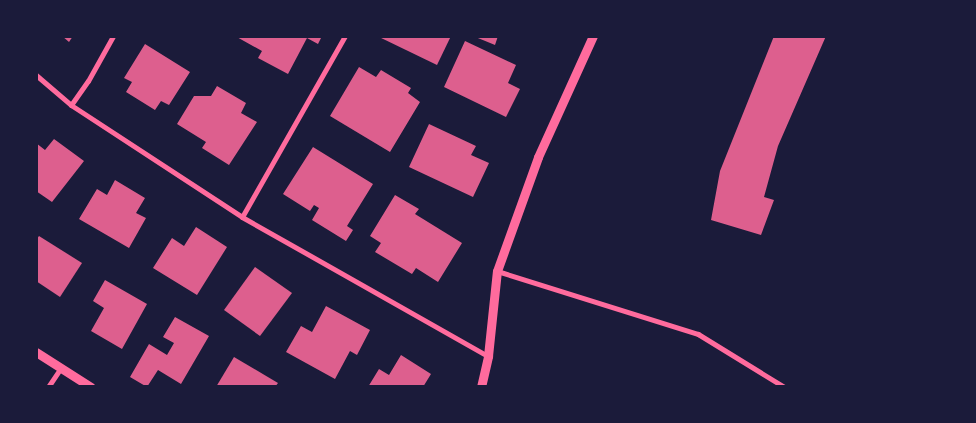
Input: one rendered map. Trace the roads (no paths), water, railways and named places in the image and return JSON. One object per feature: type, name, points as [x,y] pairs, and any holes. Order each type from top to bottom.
[{"type":"street","points":[[71,105],[88,81],[113,36]]},
{"type":"street","points":[[242,217],[346,36]]},
{"type":"street","points":[[481,387],[488,356],[497,271],[538,157],[593,36]]},
{"type":"street","points":[[36,74],[71,105],[242,217],[488,356]]},
{"type":"street","points":[[497,271],[698,334],[784,387]]},
{"type":"street","points":[[36,352],[91,387]]},
{"type":"street","points":[[48,387],[61,368]]}]
